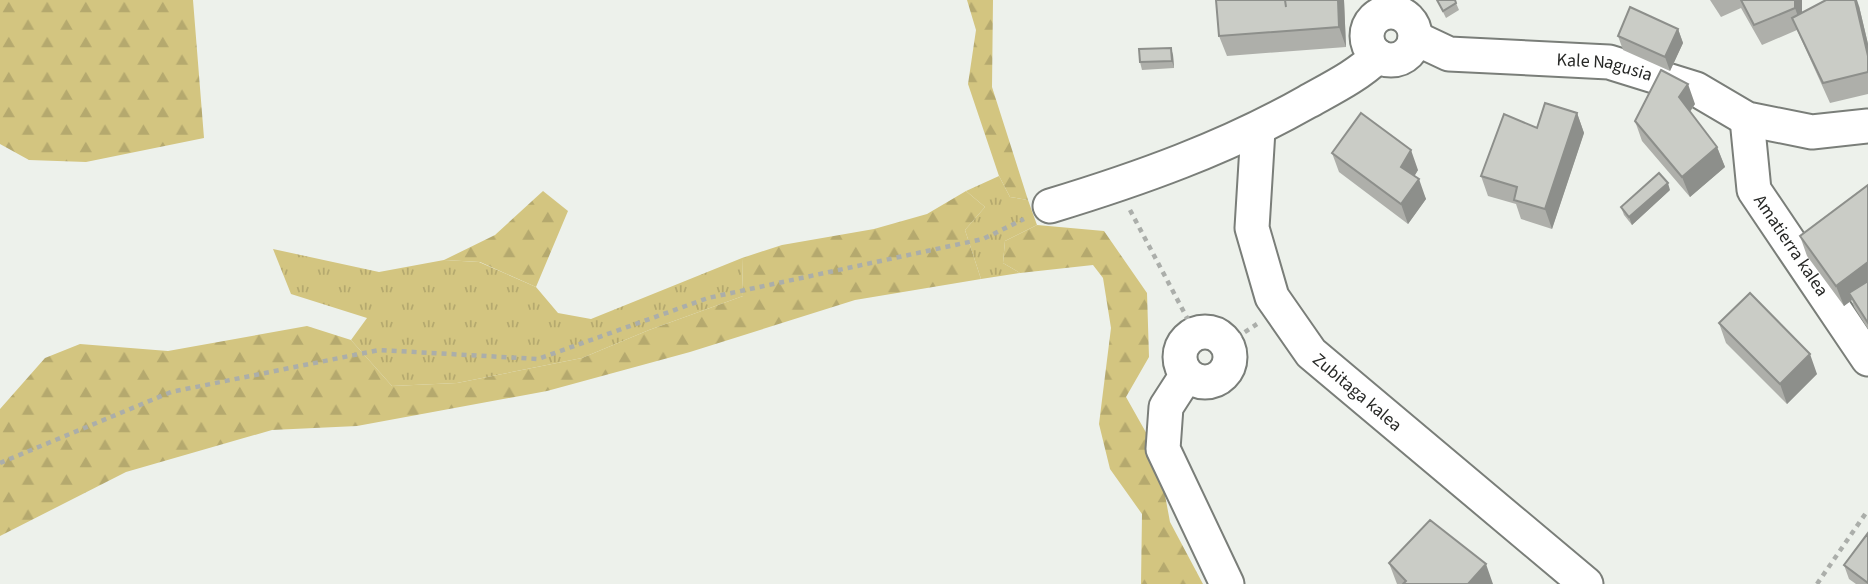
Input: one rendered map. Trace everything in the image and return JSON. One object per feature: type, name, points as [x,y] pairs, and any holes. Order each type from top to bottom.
[{"type":"street","points":[[1381,7],[1405,16],[1415,38],[1409,53],[1394,60],[1378,56],[1371,49],[1368,33],[1381,7]]},
{"type":"street","name":"Kale Nagusia","points":[[1415,38],[1449,54],[1609,62],[1696,89],[1747,119],[1812,132],[1868,126]]},
{"type":"street","points":[[1050,206],[1118,186],[1258,130],[1362,71],[1378,56]]},
{"type":"street","name":"Amatierra kalea","points":[[1747,119],[1754,190],[1868,359]]},
{"type":"street","name":"Zubitaga kalea","points":[[1258,130],[1252,229],[1272,297],[1311,353],[1586,584]]},
{"type":"street","points":[[1195,333],[1214,333],[1228,343],[1229,363],[1224,374],[1207,383],[1186,376],[1180,358],[1185,340],[1195,333]]},
{"type":"street","points":[[1186,376],[1166,407],[1163,449],[1227,584]]},
{"type":"path","points":[[1118,186],[1195,333]]},
{"type":"path","points":[[0,463],[171,392],[379,350],[538,359],[708,298],[984,239],[1050,206]]},
{"type":"path","points":[[1817,584],[1868,510]]},
{"type":"green space","points":[[0,0],[193,0],[204,138],[86,162],[29,160],[0,144]]},
{"type":"green space","points":[[967,0],[993,0],[992,87],[1028,200],[1010,197],[999,176],[968,84],[976,30]]},
{"type":"green space","points":[[999,176],[1010,197],[1028,200],[1037,225],[1005,241],[1003,263],[1020,273],[981,279],[965,230],[985,207],[966,191]]},
{"type":"green space","points":[[543,191],[568,211],[536,287],[480,262],[444,260],[495,235]]},
{"type":"green space","points":[[966,191],[985,207],[965,230],[981,279],[855,300],[690,352],[547,391],[357,426],[272,430],[126,472],[0,536],[0,409],[45,358],[80,344],[168,351],[307,326],[351,340],[392,386],[457,383],[582,358],[743,296],[742,258],[782,245],[874,229],[927,214]]},
{"type":"green space","points":[[1037,225],[1104,231],[1147,293],[1149,357],[1126,397],[1157,452],[1170,522],[1203,584],[1141,584],[1142,514],[1110,469],[1099,424],[1111,328],[1103,278],[1093,265],[1020,273],[1003,263],[1005,241]]},
{"type":"green space","points":[[273,249],[379,272],[444,260],[479,262],[536,287],[558,313],[591,319],[742,258],[743,296],[582,358],[457,383],[392,386],[351,340],[367,318],[291,294]]},
{"type":"building","points":[[1216,0],[1338,0],[1339,27],[1219,36]]},
{"type":"building","points":[[1437,0],[1455,0],[1456,3],[1443,11]]},
{"type":"building","points":[[1741,0],[1795,0],[1795,8],[1754,25]]},
{"type":"building","points":[[1826,0],[1855,0],[1868,56],[1868,72],[1823,83],[1792,18]]},
{"type":"building","points":[[1630,7],[1678,29],[1665,57],[1618,36]]},
{"type":"building","points":[[1171,48],[1172,61],[1140,62],[1139,49]]},
{"type":"building","points":[[1661,70],[1688,84],[1679,97],[1717,147],[1682,177],[1635,121]]},
{"type":"building","points":[[1545,103],[1577,113],[1545,209],[1514,200],[1517,187],[1481,176],[1504,114],[1537,128]]},
{"type":"building","points":[[1361,113],[1411,150],[1401,167],[1419,179],[1401,204],[1332,153]]},
{"type":"building","points":[[1659,173],[1668,183],[1629,217],[1621,207]]},
{"type":"building","points":[[1868,185],[1868,262],[1836,286],[1800,236]]},
{"type":"building","points":[[1868,281],[1868,323],[1849,293]]},
{"type":"building","points":[[1750,293],[1810,354],[1780,384],[1719,323]]},
{"type":"building","points":[[1430,520],[1486,564],[1468,584],[1403,584],[1406,581],[1389,563]]},
{"type":"building","points":[[1868,533],[1868,583],[1844,565]]}]
